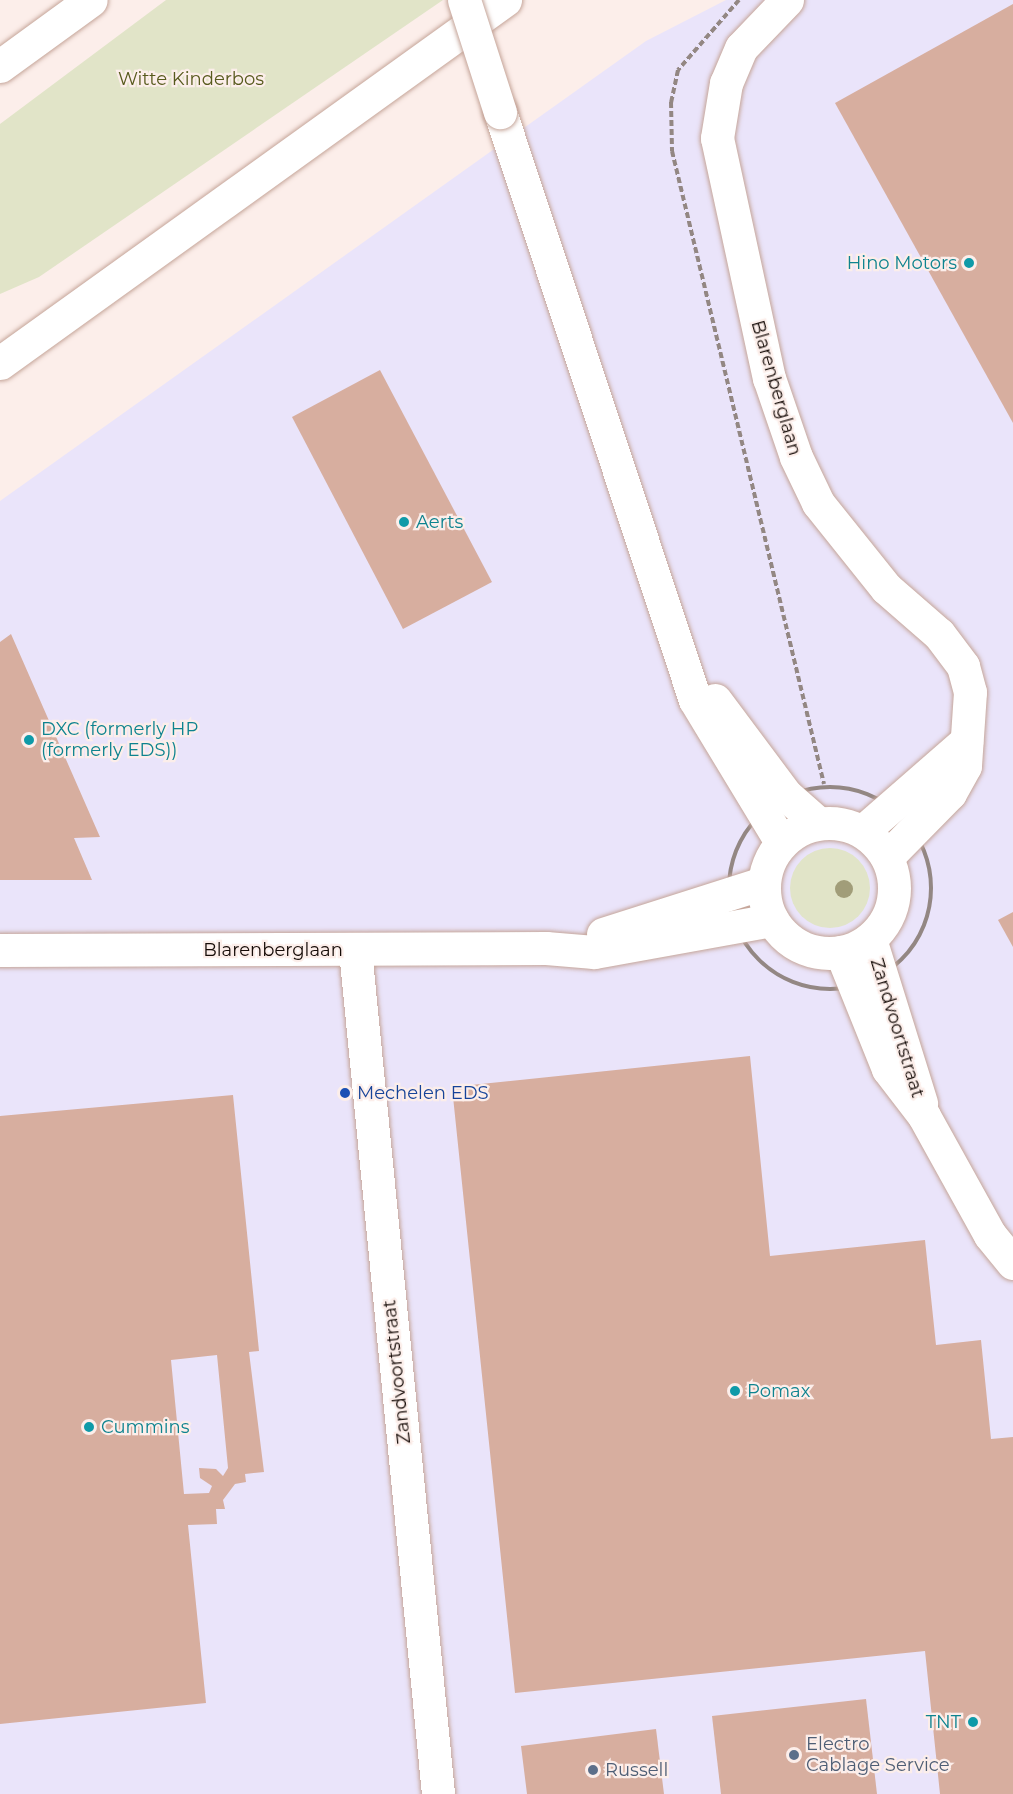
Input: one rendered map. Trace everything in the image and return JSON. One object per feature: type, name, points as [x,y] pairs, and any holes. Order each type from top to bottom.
[{"type":"main road","points":[[0,66],[91,0]]},
{"type":"main road","points":[[464,0],[695,700],[759,813],[781,842]]},
{"type":"main road","points":[[0,363],[505,0]]},
{"type":"main road","name":"Blarenberglaan","points":[[787,0],[762,20],[741,48],[726,83],[717,138],[769,378],[796,457],[818,502],[856,554],[939,634],[963,666],[970,692],[965,766],[950,793],[887,857]]},
{"type":"main road","points":[[677,641],[786,795],[818,823],[863,831],[887,857],[895,892],[883,926],[870,939],[841,952],[801,947],[772,920],[763,883],[781,842],[818,823]]},
{"type":"main road","points":[[863,831],[966,741]]},
{"type":"main road","name":"Blarenberglaan","points":[[733,913],[763,883]]},
{"type":"main road","name":"Blarenberglaan","points":[[0,950],[546,948],[733,913],[772,920]]},
{"type":"main road","name":"Zandvoortstraat","points":[[867,980],[870,939]]},
{"type":"main road","name":"Zandvoortstraat","points":[[355,950],[438,1794]]},
{"type":"main road","name":"Zandvoortstraat","points":[[841,952],[867,980],[924,1116],[990,1235],[1013,1263]]},
{"type":"path","points":[[759,813],[739,841],[733,913],[746,950],[794,981],[821,991],[867,980],[905,956],[930,906],[932,874],[924,848]]},
{"type":"shaded area","points":[[726,0],[1013,0],[1013,1794],[0,1794],[0,501],[646,41]]},
{"type":"green space","name":"Witte Kinderbos","points":[[166,0],[443,0],[39,277],[0,294],[0,124]]},
{"type":"green space","points":[[830,848],[845,851],[858,860],[867,873],[870,888],[867,903],[858,916],[845,925],[830,928],[815,925],[802,916],[793,903],[790,888],[793,873],[802,860],[815,851]]},
{"type":"building","name":"Hino Motors","points":[[1013,4],[1013,423],[835,103]]},
{"type":"building","name":"Aerts","points":[[380,370],[492,582],[403,629],[292,417]]},
{"type":"building","name":"DXC (formerly HP (formerly EDS))","points":[[11,634],[100,837],[74,838],[92,880],[0,880],[0,642]]},
{"type":"building","points":[[1013,912],[1013,947],[998,920]]},
{"type":"building","name":"Pomax","points":[[750,1056],[770,1256],[925,1240],[936,1345],[981,1340],[991,1439],[1013,1437],[1013,1794],[940,1794],[925,1651],[515,1693],[452,1087]]},
{"type":"building","name":"Cummins","points":[[233,1095],[259,1351],[249,1352],[264,1472],[245,1474],[246,1482],[235,1484],[223,1500],[225,1509],[216,1509],[217,1524],[188,1525],[206,1703],[0,1724],[0,1116]],"holes":[[[217,1355],[228,1468],[223,1476],[216,1469],[199,1468],[200,1478],[212,1486],[209,1493],[184,1494],[171,1360]]]},
{"type":"building","name":"Electro Cablage Service","points":[[866,1699],[877,1794],[721,1794],[712,1716]]},
{"type":"building","name":"Russell","points":[[656,1729],[664,1794],[527,1794],[521,1746]]},
{"type":"place","name":"Hino Motors","points":[[969,263]]},
{"type":"place","name":"Aerts","points":[[404,522]]},
{"type":"place","name":"DXC (formerly HP (formerly EDS))","points":[[29,740]]},
{"type":"place","name":"Mechelen EDS","points":[[345,1093]]},
{"type":"place","name":"Pomax","points":[[735,1391]]},
{"type":"place","name":"Cummins","points":[[89,1427]]},
{"type":"place","name":"TNT","points":[[973,1722]]},
{"type":"place","name":"Electro Cablage Service","points":[[794,1755]]},
{"type":"place","name":"Russell","points":[[593,1770]]}]
